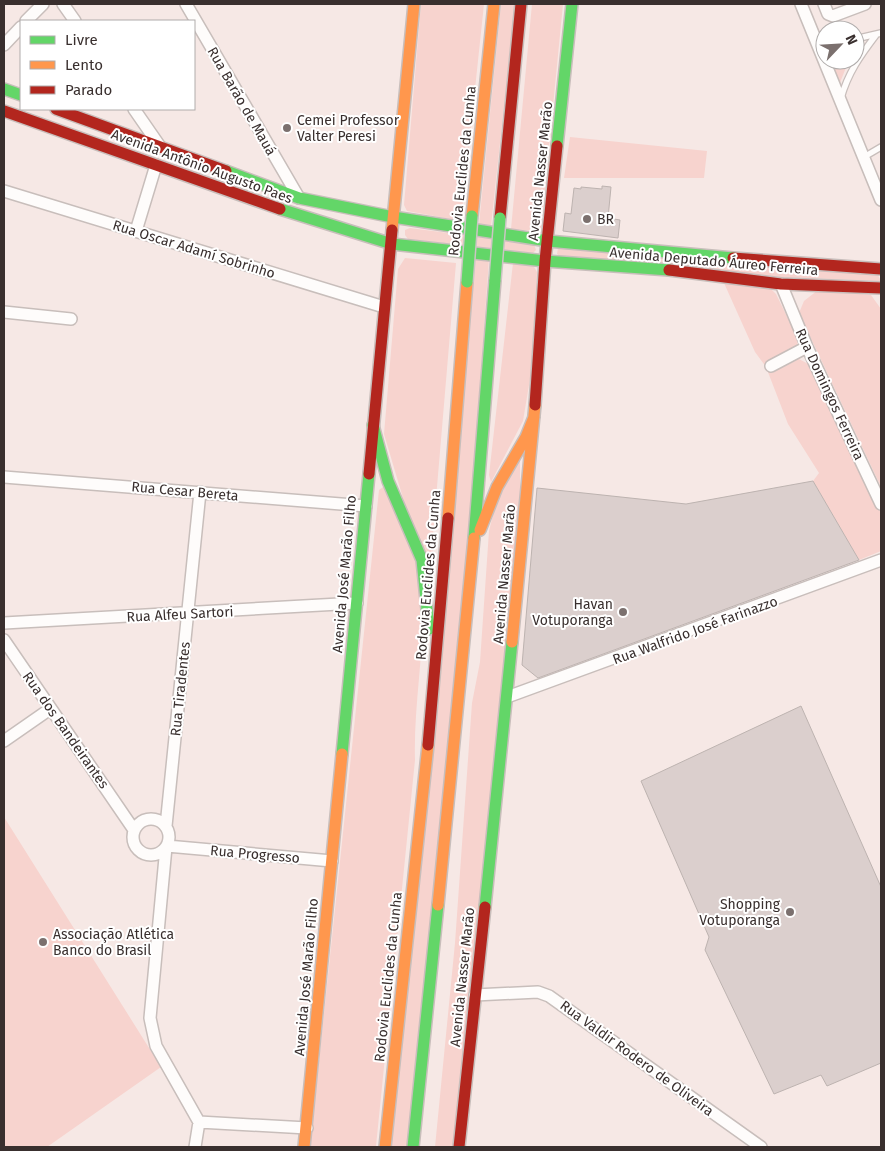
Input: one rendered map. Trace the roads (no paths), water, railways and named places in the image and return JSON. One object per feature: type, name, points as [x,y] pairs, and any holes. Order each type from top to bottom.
[{"type":"main road","name":"Avenida José Marão Filho","points":[[304,1147],[414,4]]},
{"type":"main road","name":"Rodovia Euclides da Cunha","points":[[385,1147],[433,694],[472,216],[494,4]]},
{"type":"main road","points":[[413,1147],[463,664],[500,218],[522,4]]},
{"type":"main road","name":"Avenida Nasser Marão","points":[[459,1147],[507,698],[534,417],[545,261],[572,4]]},
{"type":"main road","points":[[4,89],[20,96]]},
{"type":"main road","name":"Avenida Antônio Augusto Paes","points":[[4,110],[294,214],[392,244],[545,261]]},
{"type":"main road","name":"Avenida Antônio Augusto Paes","points":[[59,110],[299,198],[393,218],[548,241]]},
{"type":"main road","points":[[156,166],[161,148]]},
{"type":"main road","points":[[294,214],[299,198]]},
{"type":"main road","name":"Avenida Deputado Áureo Ferreira","points":[[548,241],[698,256],[881,269]]},
{"type":"main road","points":[[696,272],[698,256]]},
{"type":"main road","name":"Avenida Deputado Áureo Ferreira","points":[[545,261],[696,272],[781,284],[881,288]]},
{"type":"main road","points":[[472,550],[497,487],[526,437],[534,417]]},
{"type":"main road","points":[[373,425],[388,481],[422,560],[433,694]]},
{"type":"street","points":[[27,20],[43,4]]},
{"type":"street","points":[[63,4],[74,20]]},
{"type":"street","name":"Rua Barão de Mauá","points":[[186,4],[299,198]]},
{"type":"street","points":[[801,4],[815,31]]},
{"type":"street","points":[[824,4],[828,14],[833,16],[858,5]]},
{"type":"street","points":[[4,45],[20,27]]},
{"type":"street","points":[[830,70],[840,100],[881,200]]},
{"type":"street","points":[[135,110],[161,148]]},
{"type":"street","points":[[136,231],[156,166]]},
{"type":"street","points":[[4,201],[9,192]]},
{"type":"street","name":"Rua Oscar Adamí Sobrinho","points":[[9,192],[384,307]]},
{"type":"street","name":"Rua Domingos Ferreira","points":[[781,284],[807,347],[881,504]]},
{"type":"street","points":[[4,312],[71,319]]},
{"type":"street","points":[[771,366],[807,347]]},
{"type":"street","name":"Rua Cesar Bereta","points":[[4,477],[366,506]]},
{"type":"street","name":"Rua Tiradentes","points":[[166,826],[200,492]]},
{"type":"street","name":"Rua Walfrido José Farinazzo","points":[[507,698],[881,560]]},
{"type":"street","name":"Rua Alfeu Sartori","points":[[4,623],[357,603]]},
{"type":"street","name":"Rua dos Bandeirantes","points":[[4,640],[50,709],[129,819],[134,830]]},
{"type":"street","points":[[4,741],[50,709]]},
{"type":"street","points":[[129,819],[142,821],[155,819],[166,826],[170,844],[150,1018],[151,1032],[156,1046],[199,1122],[195,1147]]},
{"type":"street","points":[[142,821],[134,830],[136,846],[143,853],[153,855],[170,844]]},
{"type":"street","name":"Rua Progresso","points":[[170,844],[332,861]]},
{"type":"street","name":"Rua Valdir Rodero de Oliveira","points":[[475,995],[538,992],[549,996],[761,1147]]},
{"type":"street","points":[[199,1122],[307,1128]]},
{"type":"lane","points":[[865,36],[879,34]]},
{"type":"lane","points":[[840,100],[846,80],[855,62],[879,34]]},
{"type":"lane","points":[[864,157],[881,147]]},
{"type":"place","name":"Cemei Professor Valter Peresi","points":[[287,128]]},
{"type":"place","name":"BR","points":[[587,219]]},
{"type":"place","name":"Havan Votuporanga","points":[[623,612]]},
{"type":"place","name":"Shopping Votuporanga","points":[[790,912]]},
{"type":"place","name":"Associação Atlética Banco do Brasil","points":[[43,942]]}]
